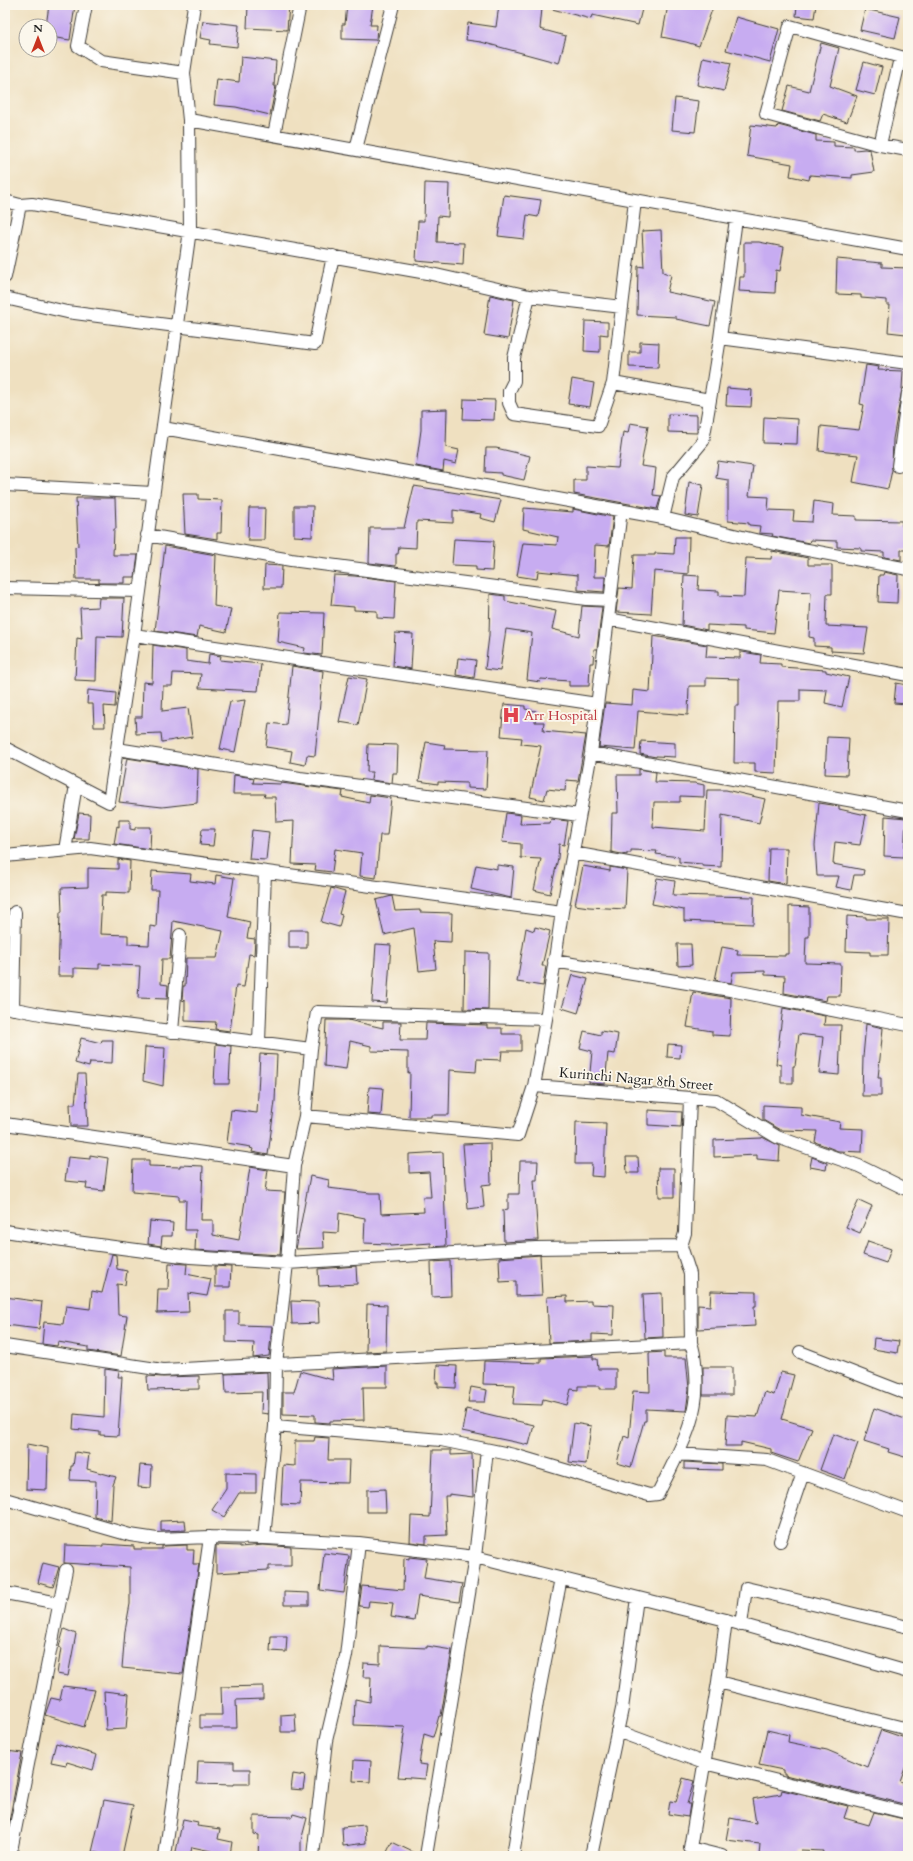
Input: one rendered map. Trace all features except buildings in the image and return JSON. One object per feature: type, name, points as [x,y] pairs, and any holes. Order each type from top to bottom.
[{"type":"street","points":[[86,5],[78,46],[102,61],[184,73]]},
{"type":"street","points":[[5,748],[109,802],[134,635],[190,230],[189,120],[184,73],[194,5]]},
{"type":"street","points":[[274,135],[300,5]]},
{"type":"street","points":[[356,149],[393,5]]},
{"type":"street","points":[[880,145],[904,59],[790,26],[766,114],[880,145],[908,150]]},
{"type":"street","points":[[189,120],[908,249]]},
{"type":"street","points":[[5,201],[20,205],[32,204],[190,230],[427,273],[529,296],[622,307]]},
{"type":"street","points":[[529,296],[514,358],[514,381],[509,391],[509,403],[514,414],[598,426],[613,383],[635,201]]},
{"type":"street","points":[[5,276],[20,205]]},
{"type":"street","points":[[663,518],[673,477],[703,441],[720,338],[736,219]]},
{"type":"street","points":[[5,298],[67,312],[315,344],[333,256]]},
{"type":"street","points":[[720,338],[908,363]]},
{"type":"street","points":[[613,383],[710,400]]},
{"type":"street","points":[[898,466],[908,393]]},
{"type":"street","points":[[162,428],[621,510],[663,518],[755,540],[908,569]]},
{"type":"street","points":[[5,485],[153,493]]},
{"type":"street","points":[[305,1116],[518,1135],[534,1086],[546,1019],[562,912],[591,753],[621,510]]},
{"type":"street","points":[[147,535],[291,560],[586,599],[610,600]]},
{"type":"street","points":[[5,588],[140,591]]},
{"type":"street","points":[[608,619],[908,675]]},
{"type":"street","points":[[134,635],[597,704]]},
{"type":"street","points":[[117,749],[300,778],[579,815]]},
{"type":"street","points":[[591,753],[908,811]]},
{"type":"street","points":[[5,759],[22,756]]},
{"type":"street","points":[[65,850],[76,785]]},
{"type":"street","points":[[5,856],[90,848],[562,912]]},
{"type":"street","points":[[573,853],[908,914]]},
{"type":"street","points":[[258,1042],[266,872]]},
{"type":"street","points":[[15,912],[9,1008],[172,1032],[311,1049]]},
{"type":"street","points":[[172,1032],[180,935]]},
{"type":"street","points":[[554,961],[730,990],[908,1025]]},
{"type":"street","points":[[264,1538],[275,1426],[276,1364],[287,1263],[294,1166],[305,1116],[311,1049],[317,1012],[546,1019]]},
{"type":"street","name":"Kurinchi Nagar 8th Street","points":[[534,1086],[716,1100],[777,1137],[859,1166],[908,1190]]},
{"type":"street","points":[[275,1426],[441,1440],[514,1455],[649,1495],[658,1494],[678,1454],[693,1418],[698,1392],[695,1352],[691,1343],[690,1274],[681,1246],[685,1233],[690,1098]]},
{"type":"street","points":[[5,1124],[294,1166]]},
{"type":"street","points":[[5,1231],[190,1257],[287,1263],[536,1248],[681,1246]]},
{"type":"street","points":[[5,1346],[163,1370],[691,1343]]},
{"type":"street","points":[[800,1352],[908,1394]]},
{"type":"street","points":[[426,1856],[459,1664],[475,1557],[487,1450]]},
{"type":"street","points":[[678,1454],[767,1460],[908,1512]]},
{"type":"street","points":[[780,1541],[803,1473]]},
{"type":"street","points":[[5,1499],[130,1535],[157,1539],[210,1537],[264,1538],[359,1543],[475,1557],[726,1620],[908,1672]]},
{"type":"street","points":[[166,1856],[210,1537]]},
{"type":"street","points":[[313,1856],[326,1741],[346,1656],[359,1543]]},
{"type":"street","points":[[10,1856],[66,1570]]},
{"type":"street","points":[[513,1856],[537,1702],[561,1578]]},
{"type":"street","points":[[741,1625],[746,1588],[908,1627]]},
{"type":"street","points":[[5,1593],[59,1603]]},
{"type":"street","points":[[591,1856],[622,1709],[637,1598]]},
{"type":"street","points":[[722,1856],[690,1848],[718,1682],[726,1620]]},
{"type":"street","points":[[718,1682],[908,1729]]},
{"type":"street","points":[[617,1731],[704,1763],[908,1813]]},
{"type":"place","name":"Arr Hospital","points":[[511,715]]}]
